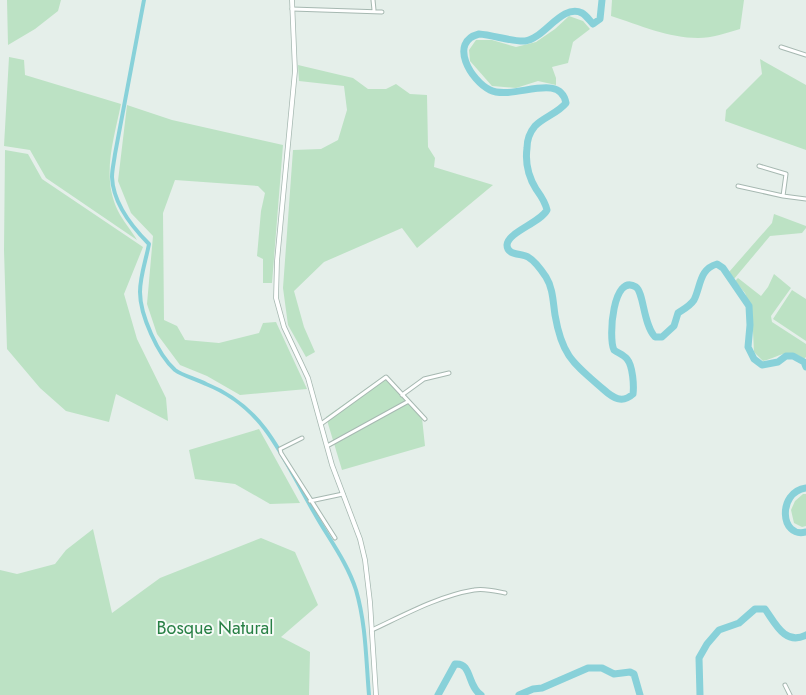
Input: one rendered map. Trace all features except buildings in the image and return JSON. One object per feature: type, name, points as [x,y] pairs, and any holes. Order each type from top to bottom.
[{"type":"street","points":[[292,0],[295,71],[277,261],[276,298],[284,327],[308,378],[332,465],[360,540],[365,560],[376,695]]},
{"type":"street","points":[[373,0],[374,10]]},
{"type":"street","points":[[292,9],[374,10],[382,12]]},
{"type":"street","points":[[781,47],[806,55]]},
{"type":"street","points":[[759,166],[785,173],[783,196]]},
{"type":"street","points":[[738,186],[806,199]]},
{"type":"street","points":[[402,395],[424,379],[449,373]]},
{"type":"street","points":[[321,424],[386,377],[407,402],[425,419]]},
{"type":"street","points":[[327,446],[407,402]]},
{"type":"street","points":[[302,438],[280,448],[286,462],[334,538]]},
{"type":"street","points":[[310,500],[344,494]]},
{"type":"street","points":[[371,630],[423,606],[458,594],[475,590],[505,593]]},
{"type":"street","points":[[785,685],[790,695]]},
{"type":"green space","points":[[7,0],[61,0],[58,11],[35,29],[8,45]]},
{"type":"green space","points":[[612,0],[744,0],[740,29],[698,38],[676,36],[611,16]]},
{"type":"green space","points":[[569,16],[583,21],[590,29],[573,42],[568,63],[552,67],[556,78],[556,85],[538,81],[516,88],[492,86],[470,61],[469,50],[476,40],[492,40],[516,47],[536,42],[555,29]]},
{"type":"green space","points":[[9,57],[24,60],[25,75],[121,104],[110,158],[110,185],[118,211],[137,240],[46,178],[30,150],[4,146]]},
{"type":"green space","points":[[760,59],[806,85],[806,150],[725,121],[726,110],[762,74]]},
{"type":"green space","points":[[298,65],[353,78],[368,89],[386,89],[396,84],[410,94],[427,95],[428,147],[435,158],[434,167],[493,185],[417,248],[402,228],[324,262],[294,291],[304,327],[315,352],[306,357],[288,325],[283,288],[293,150],[321,149],[338,140],[347,110],[344,86],[299,81]]},
{"type":"green space","points":[[127,105],[172,120],[283,145],[272,283],[263,283],[263,259],[257,256],[261,211],[265,193],[258,186],[175,180],[163,213],[164,320],[177,326],[185,340],[219,343],[259,333],[263,323],[276,322],[307,389],[240,395],[207,376],[180,365],[157,334],[147,304],[153,236],[131,213],[118,181]]},
{"type":"green space","points":[[5,150],[28,154],[42,179],[143,247],[124,294],[137,339],[166,398],[168,421],[116,394],[109,422],[66,411],[40,388],[7,349],[4,250]]},
{"type":"green space","points":[[774,214],[806,226],[806,228],[802,233],[770,236],[734,279],[729,272],[772,223]]},
{"type":"green space","points":[[774,274],[791,288],[771,316],[772,322],[806,344],[806,357],[804,359],[798,355],[788,353],[763,361],[754,352],[752,311],[745,293],[735,281],[738,278],[761,296]]},
{"type":"green space","points":[[792,290],[806,299],[806,341],[773,319]]},
{"type":"green space","points":[[385,375],[422,418],[425,446],[342,470],[326,417]]},
{"type":"green space","points":[[259,429],[300,503],[270,504],[235,484],[195,479],[189,450]]},
{"type":"green space","points":[[803,494],[806,494],[806,526],[802,527],[794,523],[791,510],[795,501]]},
{"type":"green space","name":"Bosque Natural","points":[[93,529],[112,613],[160,578],[261,538],[295,552],[318,605],[281,637],[310,652],[309,695],[0,695],[0,570],[17,574],[55,564],[66,550]]},
{"type":"waterway","points":[[144,0],[112,177],[113,187],[120,205],[130,222],[149,244],[140,286],[143,312],[156,345],[175,370],[224,392],[239,402],[259,421],[279,449],[343,560],[356,590],[362,616],[369,695]]},
{"type":"waterway","points":[[602,0],[600,19],[593,24],[582,13],[575,11],[560,17],[532,39],[525,41],[479,34],[470,38],[465,45],[464,53],[470,70],[476,79],[490,90],[511,92],[545,88],[555,89],[562,94],[566,103],[535,126],[530,134],[526,159],[529,174],[547,210],[509,240],[507,245],[509,251],[528,257],[546,277],[550,286],[558,329],[565,350],[576,365],[618,399],[625,399],[633,394],[631,366],[624,356],[614,350],[612,343],[614,308],[617,297],[622,289],[628,285],[639,290],[648,325],[655,337],[662,337],[674,326],[678,313],[689,306],[694,300],[701,279],[707,270],[717,264],[723,268],[749,306],[748,347],[754,359],[762,365],[778,362],[786,356],[793,356],[804,362],[806,367]]},
{"type":"waterway","points":[[806,488],[797,491],[790,498],[785,514],[791,529],[797,532],[806,532]]},
{"type":"waterway","points":[[700,695],[699,658],[707,644],[719,630],[739,623],[755,609],[765,609],[786,635],[792,638],[806,635]]},
{"type":"waterway","points":[[438,695],[455,664],[460,664],[464,667],[473,686],[481,695]]},
{"type":"waterway","points":[[519,695],[533,689],[542,688],[588,668],[602,668],[614,674],[630,672],[634,674],[640,695]]}]
